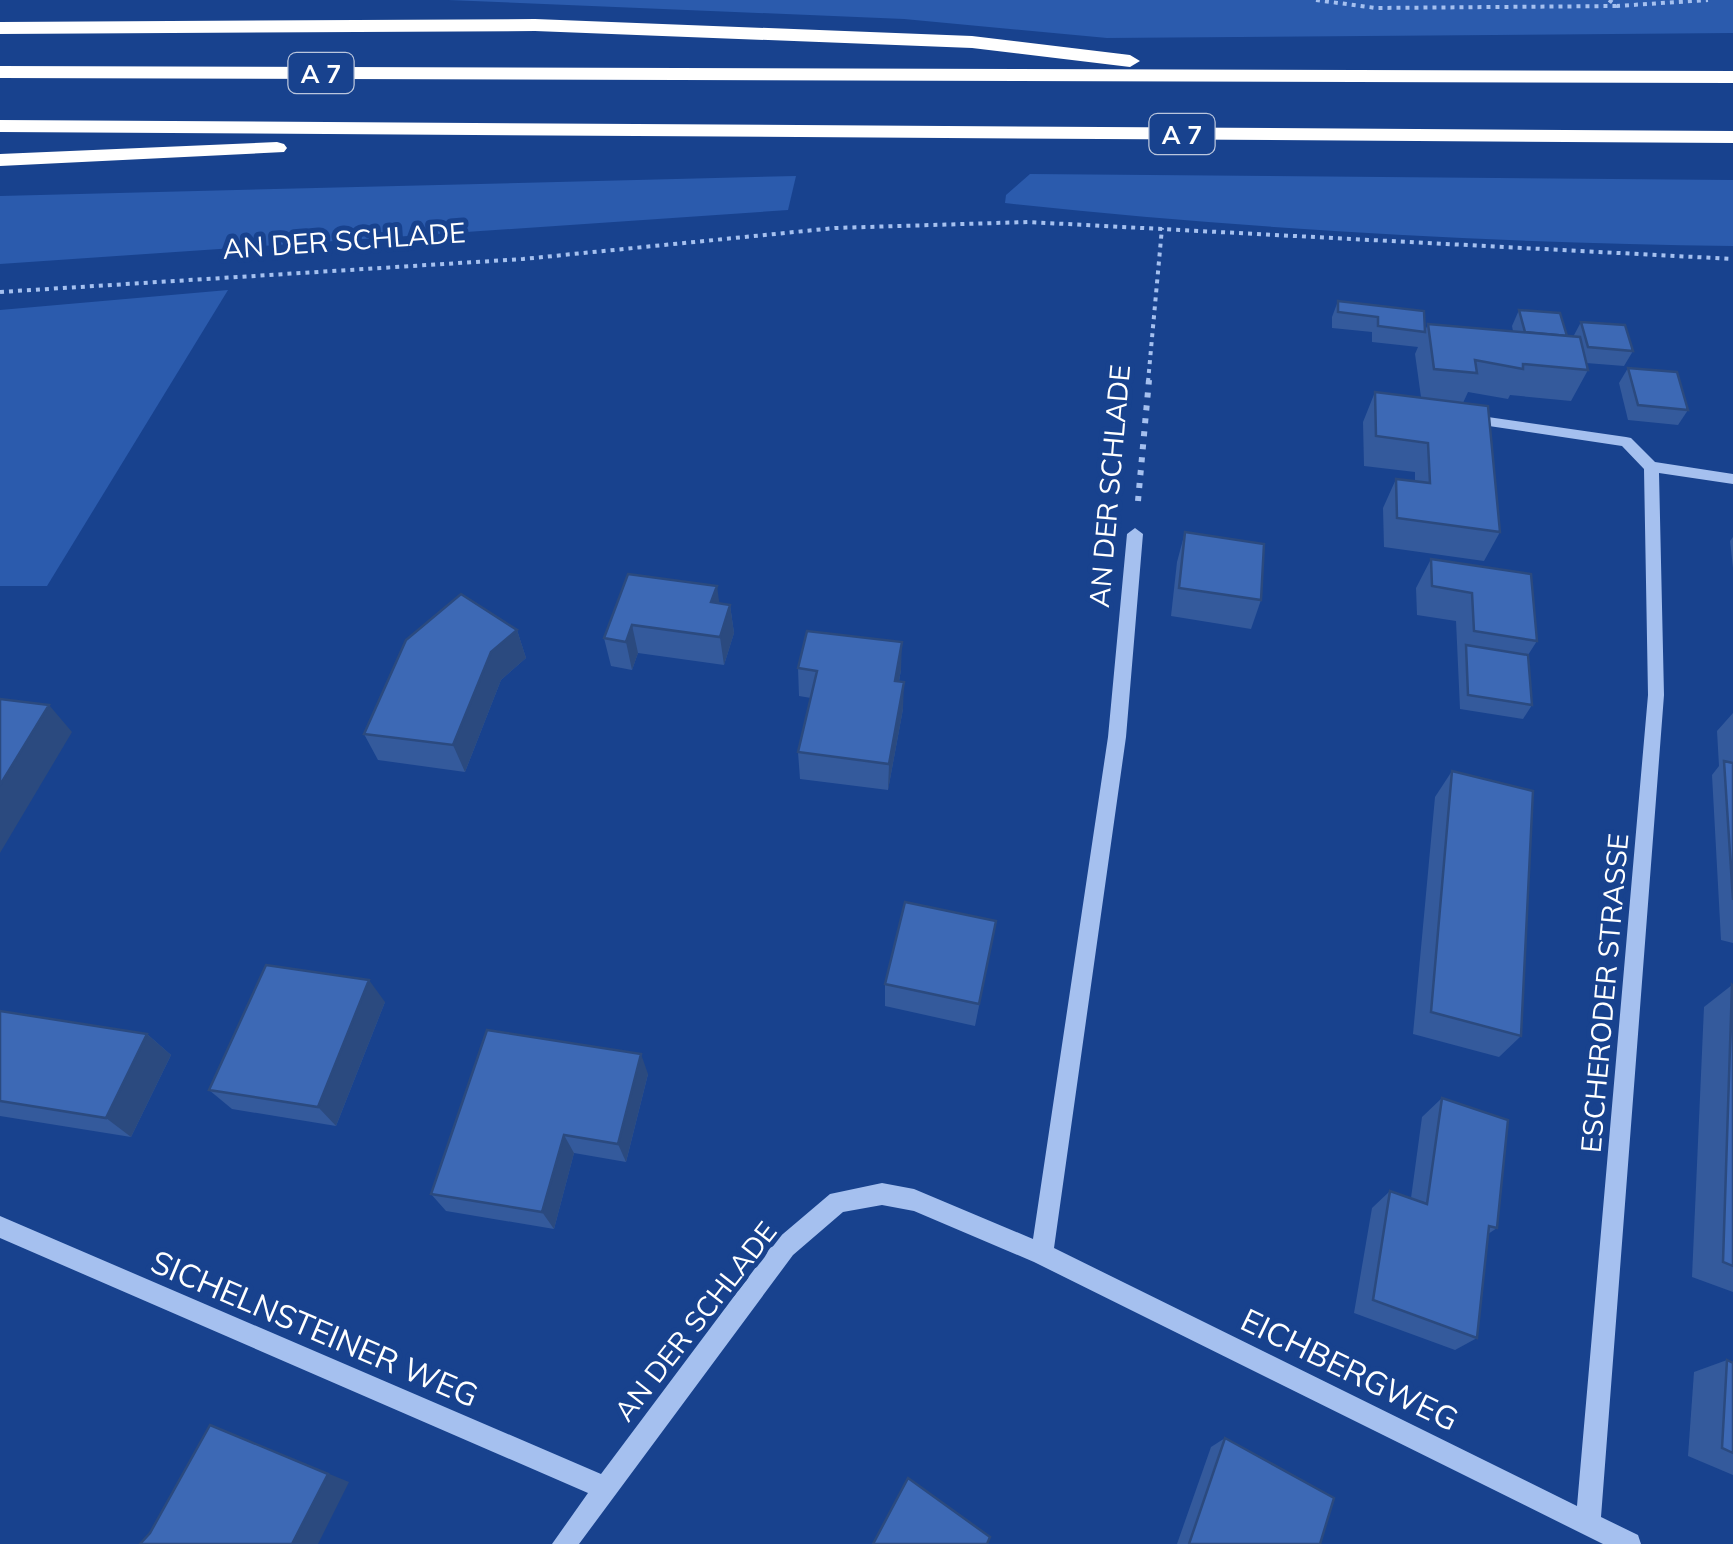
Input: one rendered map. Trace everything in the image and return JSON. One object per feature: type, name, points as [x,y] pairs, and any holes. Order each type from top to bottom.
[{"type":"highway","points":[[0,25],[535,25],[816,34],[972,42],[1268,78]]},
{"type":"highway","name":"A 7","points":[[0,72],[1733,77]]},
{"type":"highway","name":"A 7","points":[[0,126],[1733,137]]},
{"type":"highway","points":[[0,160],[632,131]]},
{"type":"street","points":[[1459,418],[1626,442],[1651,467],[1733,479]]},
{"type":"street","name":"ESCHERODER STRASSE","points":[[1588,1523],[1656,695],[1651,467]]},
{"type":"street","name":"AN DER SCHLADE","points":[[564,1544],[785,1247],[838,1202],[882,1194],[914,1200],[1042,1254],[1117,737],[1135,534]]},
{"type":"street","name":"SICHELNSTEINER WEG","points":[[0,1227],[605,1488]]},
{"type":"street","name":"EICHBERGWEG","points":[[1042,1254],[1629,1544]]},
{"type":"path","points":[[1316,0],[1376,8],[1617,6],[1708,0]]},
{"type":"path","points":[[1609,0],[1617,6]]},
{"type":"path","name":"AN DER SCHLADE","points":[[0,292],[523,258],[836,228],[1028,222],[1162,228],[1135,534]]},
{"type":"path","points":[[1162,228],[1619,256],[1733,259]]},
{"type":"shaded area","points":[[448,0],[1733,0],[1733,33],[1107,38],[904,19]]},
{"type":"shaded area","points":[[1030,174],[1733,180],[1733,246],[1368,233],[1005,203],[1006,195]]},
{"type":"shaded area","points":[[796,176],[788,210],[0,264],[0,196]]},
{"type":"shaded area","points":[[228,290],[47,586],[0,586],[0,310]]},
{"type":"building","points":[[1338,301],[1424,311],[1425,332],[1378,326],[1378,317],[1338,312]]},
{"type":"building","points":[[1519,310],[1560,313],[1567,336],[1525,332]]},
{"type":"building","points":[[1581,322],[1625,325],[1633,351],[1588,347]]},
{"type":"building","points":[[1428,324],[1580,337],[1588,370],[1523,364],[1523,369],[1475,360],[1477,373],[1434,369]]},
{"type":"building","points":[[1628,368],[1677,372],[1688,410],[1638,405]]},
{"type":"building","points":[[1375,392],[1488,406],[1500,532],[1397,518],[1396,479],[1430,483],[1428,443],[1376,436]]},
{"type":"building","points":[[1185,532],[1264,544],[1261,600],[1179,588]]},
{"type":"building","points":[[1431,559],[1531,574],[1537,641],[1474,631],[1472,593],[1432,586]]},
{"type":"building","points":[[628,574],[717,586],[711,602],[730,605],[720,637],[632,625],[626,642],[604,638]]},
{"type":"building","points":[[461,594],[517,630],[491,652],[453,745],[364,734],[406,640]]},
{"type":"building","points":[[807,631],[902,642],[895,681],[904,682],[889,764],[798,752],[817,671],[798,668]]},
{"type":"building","points":[[1466,645],[1528,655],[1532,705],[1468,695]]},
{"type":"building","points":[[0,699],[49,705],[0,785]]},
{"type":"building","points":[[1724,761],[1733,763],[1733,900]]},
{"type":"building","points":[[1452,771],[1533,791],[1521,1036],[1431,1012]]},
{"type":"building","points":[[905,902],[996,921],[979,1004],[885,984]]},
{"type":"building","points":[[266,965],[369,980],[318,1107],[209,1090]]},
{"type":"building","points":[[1733,986],[1733,1266],[1723,1262]]},
{"type":"building","points":[[0,1011],[147,1034],[106,1118],[0,1101]]},
{"type":"building","points":[[487,1030],[641,1054],[618,1144],[564,1135],[542,1212],[431,1194]]},
{"type":"building","points":[[1442,1098],[1508,1120],[1497,1228],[1489,1226],[1477,1338],[1373,1300],[1390,1191],[1427,1204]]},
{"type":"building","points":[[1727,1360],[1733,1363],[1733,1453],[1722,1448]]},
{"type":"building","points":[[210,1425],[328,1474],[292,1544],[140,1544],[150,1533]]},
{"type":"building","points":[[1225,1438],[1334,1498],[1320,1544],[1189,1544]]},
{"type":"building","points":[[908,1478],[990,1537],[987,1544],[873,1544]]}]
